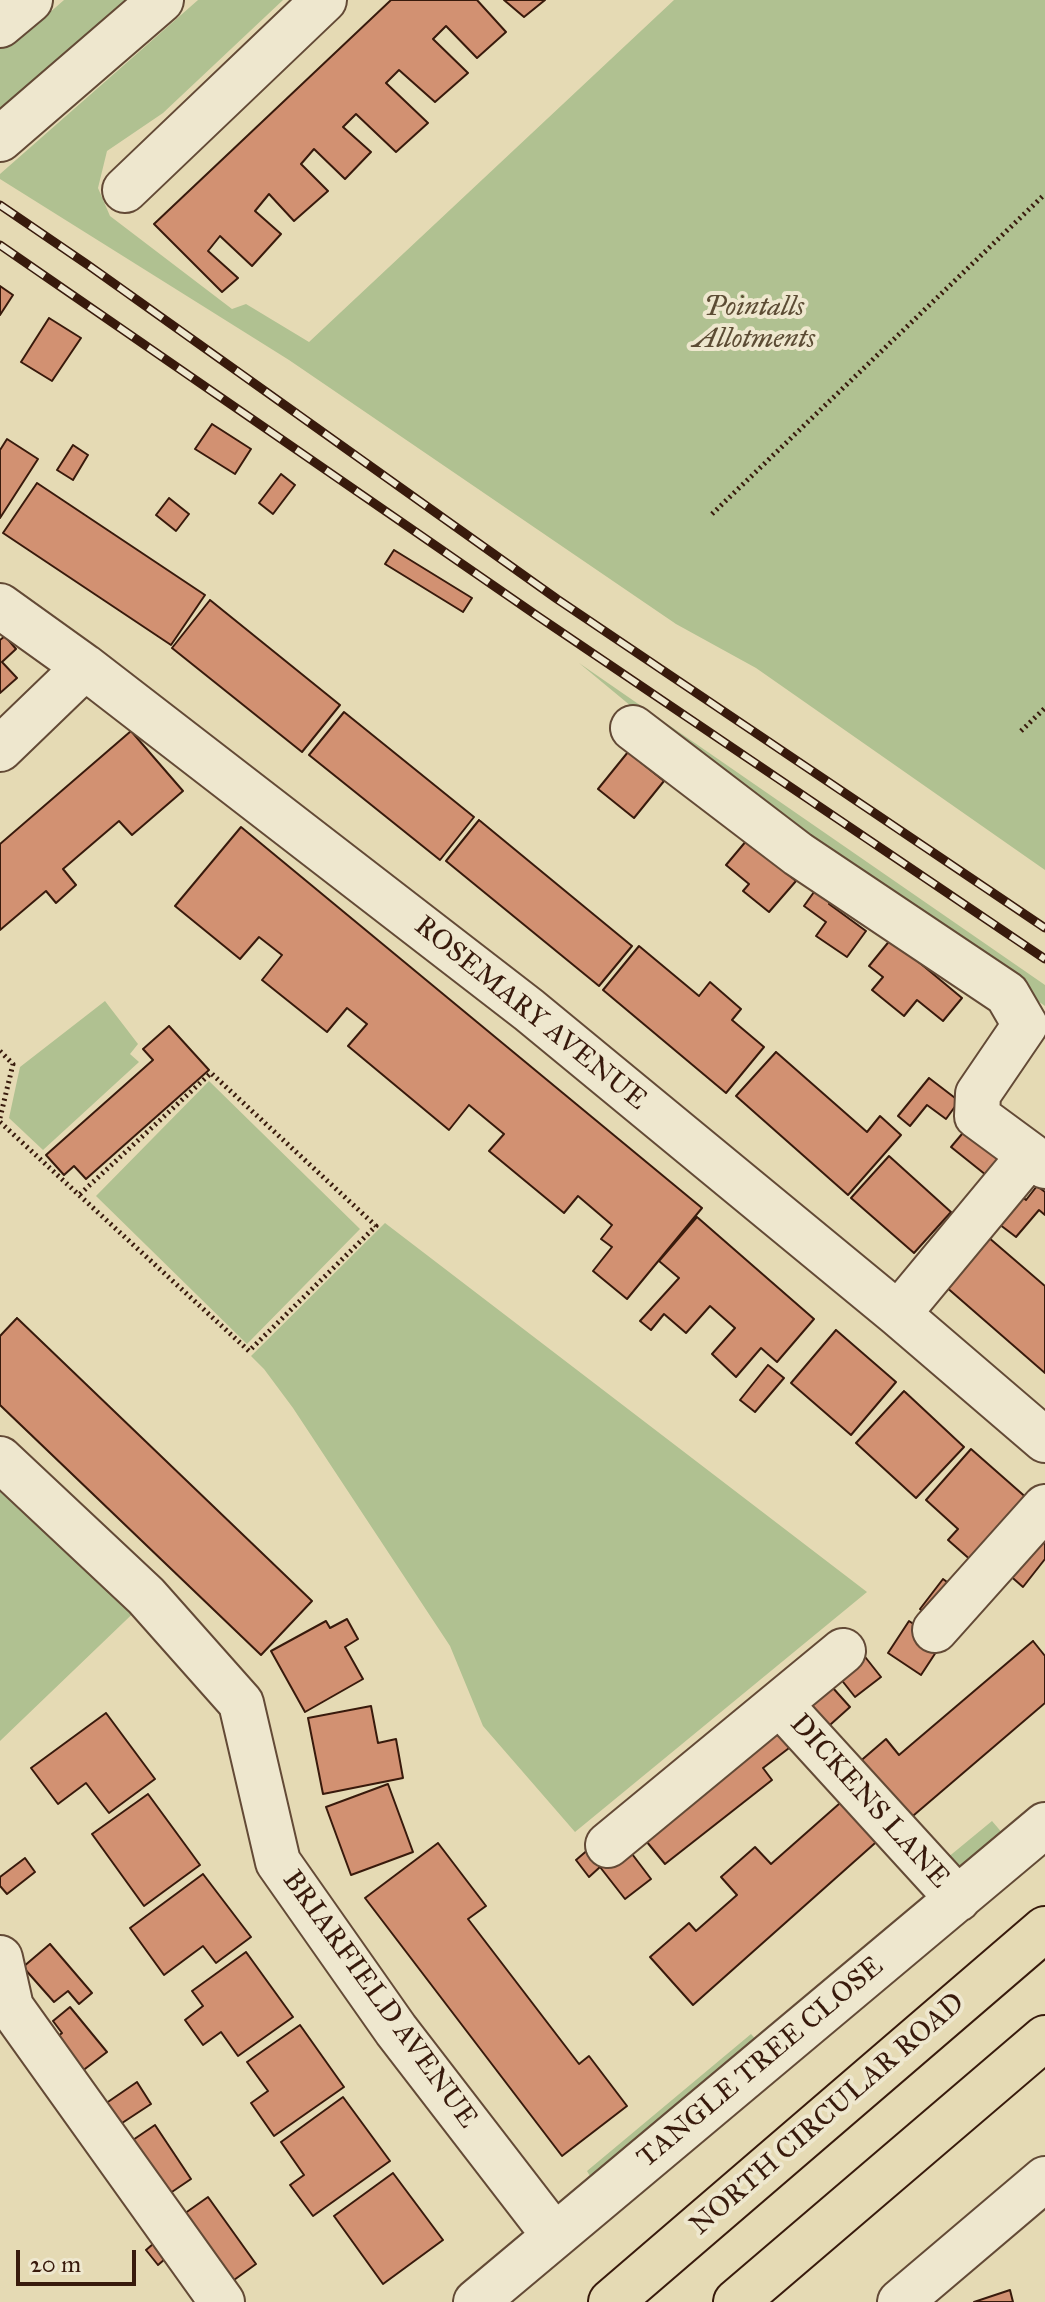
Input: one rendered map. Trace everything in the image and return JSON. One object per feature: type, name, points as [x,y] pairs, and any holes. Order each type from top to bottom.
[{"type":"highway","name":"NORTH CIRCULAR ROAD","points":[[611,2302],[1045,1929]]},
{"type":"highway","points":[[736,2302],[1045,2038]]},
{"type":"street","points":[[0,25],[30,0]]},
{"type":"street","points":[[11,130],[161,0]]},
{"type":"street","points":[[125,190],[324,0]]},
{"type":"street","name":"ROSEMARY AVENUE","points":[[0,606],[85,667],[529,1010],[898,1314],[1045,1440]]},
{"type":"street","points":[[0,749],[85,667]]},
{"type":"street","points":[[633,728],[798,854],[1007,994],[1025,1025],[978,1094],[977,1116],[1037,1160],[898,1314]]},
{"type":"street","name":"BRIARFIELD AVENUE","points":[[0,1459],[146,1596],[241,1703],[278,1862],[396,2030],[554,2235]]},
{"type":"street","points":[[935,1630],[1045,1507]]},
{"type":"street","points":[[608,1845],[843,1651]]},
{"type":"street","name":"DICKENS LANE","points":[[780,1704],[958,1899]]},
{"type":"street","name":"TANGLE TREE CLOSE","points":[[476,2302],[1045,1825]]},
{"type":"street","points":[[0,1958],[11,2007],[222,2302]]},
{"type":"street","points":[[900,2302],[1045,2179]]},
{"type":"path","points":[[712,514],[1045,194]]},
{"type":"path","points":[[1021,731],[1045,708]]},
{"type":"path","points":[[0,1051],[13,1064],[0,1120],[79,1195],[249,1351],[376,1226],[211,1073],[79,1195]]},
{"type":"green space","points":[[64,0],[133,0],[0,111],[0,42],[48,14]]},
{"type":"green space","name":"Pointalls Allotments","points":[[198,0],[283,0],[163,113],[107,151],[98,188],[110,216],[232,309],[246,304],[309,342],[674,0],[1045,0],[1045,870],[756,668],[676,624],[289,360],[0,179],[0,174]]},
{"type":"green space","points":[[579,663],[1045,985],[1045,1006],[713,774]]},
{"type":"green space","points":[[105,1001],[138,1044],[130,1054],[139,1062],[43,1150],[9,1118],[20,1067]]},
{"type":"green space","points":[[209,1081],[360,1229],[247,1344],[96,1196]]},
{"type":"green space","points":[[385,1223],[867,1592],[575,1832],[483,1726],[450,1646],[293,1408],[251,1356]]},
{"type":"green space","points":[[0,1460],[148,1599],[0,1741]]},
{"type":"green space","points":[[992,1821],[1004,1835],[952,1877],[941,1863]]},
{"type":"green space","points":[[751,2034],[760,2044],[597,2188],[587,2171]]},
{"type":"building","points":[[391,0],[477,0],[506,32],[477,58],[446,26],[433,39],[468,73],[435,102],[399,70],[386,83],[428,123],[396,152],[356,114],[343,127],[371,152],[345,179],[314,149],[301,164],[328,191],[294,221],[269,194],[255,211],[281,234],[252,266],[220,236],[208,251],[238,278],[222,292],[154,224]]},
{"type":"building","points":[[504,0],[545,0],[524,17]]},
{"type":"building","points":[[0,286],[13,295],[0,315]]},
{"type":"building","points":[[49,318],[81,338],[52,381],[21,362]]},
{"type":"building","points":[[212,424],[251,449],[235,474],[195,449]]},
{"type":"building","points":[[7,439],[38,459],[0,518],[0,450]]},
{"type":"building","points":[[73,445],[88,455],[73,480],[57,470]]},
{"type":"building","points":[[281,474],[295,485],[273,514],[259,503]]},
{"type":"building","points":[[37,483],[205,595],[171,645],[3,533]]},
{"type":"building","points":[[169,498],[189,514],[176,531],[156,515]]},
{"type":"building","points":[[394,550],[472,598],[463,612],[385,564]]},
{"type":"building","points":[[210,600],[340,705],[302,752],[172,648]]},
{"type":"building","points":[[5,636],[16,649],[2,662],[17,678],[0,693],[0,640]]},
{"type":"building","points":[[344,712],[474,817],[440,860],[309,755]]},
{"type":"building","points":[[131,731],[183,791],[132,835],[119,821],[63,869],[76,885],[56,903],[46,891],[0,930],[0,844]]},
{"type":"building","points":[[628,752],[664,781],[634,818],[598,789]]},
{"type":"building","points":[[479,820],[632,946],[599,986],[446,861]]},
{"type":"building","points":[[241,827],[702,1208],[627,1299],[593,1271],[612,1247],[601,1239],[612,1225],[578,1196],[564,1213],[489,1151],[504,1134],[469,1105],[449,1130],[348,1046],[367,1024],[347,1008],[327,1032],[262,980],[282,955],[259,937],[240,959],[175,906]]},
{"type":"building","points":[[747,840],[796,881],[769,912],[743,891],[749,884],[726,865]]},
{"type":"building","points":[[819,885],[834,897],[829,904],[866,931],[847,957],[816,936],[826,922],[804,906]]},
{"type":"building","points":[[891,939],[962,998],[943,1021],[917,1000],[904,1016],[872,990],[883,977],[869,966]]},
{"type":"building","points":[[639,946],[699,996],[710,982],[741,1009],[732,1020],[764,1047],[726,1093],[603,990]]},
{"type":"building","points":[[169,1026],[209,1070],[86,1179],[74,1166],[64,1175],[46,1155],[153,1060],[143,1049]]},
{"type":"building","points":[[776,1052],[867,1132],[880,1116],[901,1135],[848,1195],[736,1096]]},
{"type":"building","points":[[929,1078],[959,1101],[946,1119],[927,1105],[910,1126],[898,1116]]},
{"type":"building","points":[[967,1128],[1001,1157],[986,1175],[951,1147]]},
{"type":"building","points":[[889,1156],[951,1212],[914,1253],[851,1198]]},
{"type":"building","points":[[1037,1186],[1045,1192],[1045,1215],[1039,1210],[1016,1237],[995,1221],[1017,1192],[1026,1200]]},
{"type":"building","points":[[697,1217],[814,1319],[777,1362],[761,1348],[736,1377],[712,1354],[735,1328],[710,1306],[686,1333],[664,1314],[651,1330],[640,1321],[679,1278],[659,1261]]},
{"type":"building","points":[[988,1237],[1045,1286],[1045,1373],[945,1286]]},
{"type":"building","points":[[17,1318],[312,1601],[261,1655],[0,1405],[0,1336]]},
{"type":"building","points":[[836,1330],[896,1382],[851,1435],[791,1383]]},
{"type":"building","points":[[768,1365],[784,1378],[755,1412],[740,1400]]},
{"type":"building","points":[[904,1391],[964,1447],[916,1498],[856,1443]]},
{"type":"building","points":[[971,1449],[1029,1500],[973,1562],[948,1540],[958,1529],[926,1500]]},
{"type":"building","points":[[1045,1528],[1045,1559],[1023,1587],[1007,1573]]},
{"type":"building","points":[[943,1579],[958,1590],[935,1621],[920,1609]]},
{"type":"building","points":[[347,1619],[358,1639],[345,1647],[363,1679],[305,1712],[271,1651],[326,1621],[330,1628]]},
{"type":"building","points":[[909,1621],[942,1643],[921,1675],[888,1653]]},
{"type":"building","points":[[1033,1641],[1045,1656],[1045,1703],[907,1821],[857,1764],[886,1739],[899,1755]]},
{"type":"building","points":[[862,1653],[881,1677],[855,1697],[836,1673]]},
{"type":"building","points":[[824,1678],[850,1707],[821,1733],[795,1705]]},
{"type":"building","points":[[371,1706],[378,1743],[396,1739],[403,1778],[323,1794],[308,1718]]},
{"type":"building","points":[[106,1713],[155,1779],[109,1813],[86,1783],[58,1804],[31,1768]]},
{"type":"building","points":[[780,1728],[793,1745],[763,1768],[772,1780],[665,1864],[642,1836]]},
{"type":"building","points":[[388,1784],[413,1852],[351,1875],[326,1807]]},
{"type":"building","points":[[148,1794],[200,1865],[144,1906],[92,1834]]},
{"type":"building","points":[[848,1796],[883,1836],[693,2005],[650,1957],[689,1923],[696,1931],[737,1895],[721,1877],[755,1847],[771,1864]]},
{"type":"building","points":[[597,1842],[626,1846],[651,1879],[625,1899],[600,1867],[589,1877],[576,1860]]},
{"type":"building","points":[[438,1843],[486,1906],[468,1919],[579,2064],[589,2056],[627,2106],[562,2156],[365,1898]]},
{"type":"building","points":[[25,1858],[35,1872],[7,1894],[0,1886],[0,1877]]},
{"type":"building","points":[[203,1874],[251,1937],[216,1963],[203,1946],[164,1975],[130,1928]]},
{"type":"building","points":[[50,1944],[92,1993],[79,2004],[68,1991],[54,2002],[23,1967]]},
{"type":"building","points":[[246,1952],[293,2017],[238,2056],[221,2032],[203,2045],[185,2020],[203,2006],[192,1991]]},
{"type":"building","points":[[70,2007],[107,2052],[77,2075],[51,2042],[62,2033],[53,2021]]},
{"type":"building","points":[[300,2025],[344,2087],[274,2136],[251,2103],[268,2091],[247,2062]]},
{"type":"building","points":[[137,2082],[151,2104],[116,2127],[102,2106]]},
{"type":"building","points":[[343,2097],[390,2161],[313,2216],[290,2185],[304,2175],[281,2142]]},
{"type":"building","points":[[155,2125],[191,2179],[163,2198],[127,2144]]},
{"type":"building","points":[[393,2173],[443,2240],[383,2284],[334,2216]]},
{"type":"building","points":[[208,2197],[256,2264],[223,2288],[174,2221]]},
{"type":"building","points":[[160,2238],[172,2253],[158,2265],[146,2250]]},
{"type":"building","points":[[1010,2290],[1013,2302],[974,2302]]},
{"type":"railway","points":[[0,205],[557,599],[1045,928]]},
{"type":"railway","points":[[0,245],[536,615],[1045,959]]}]
